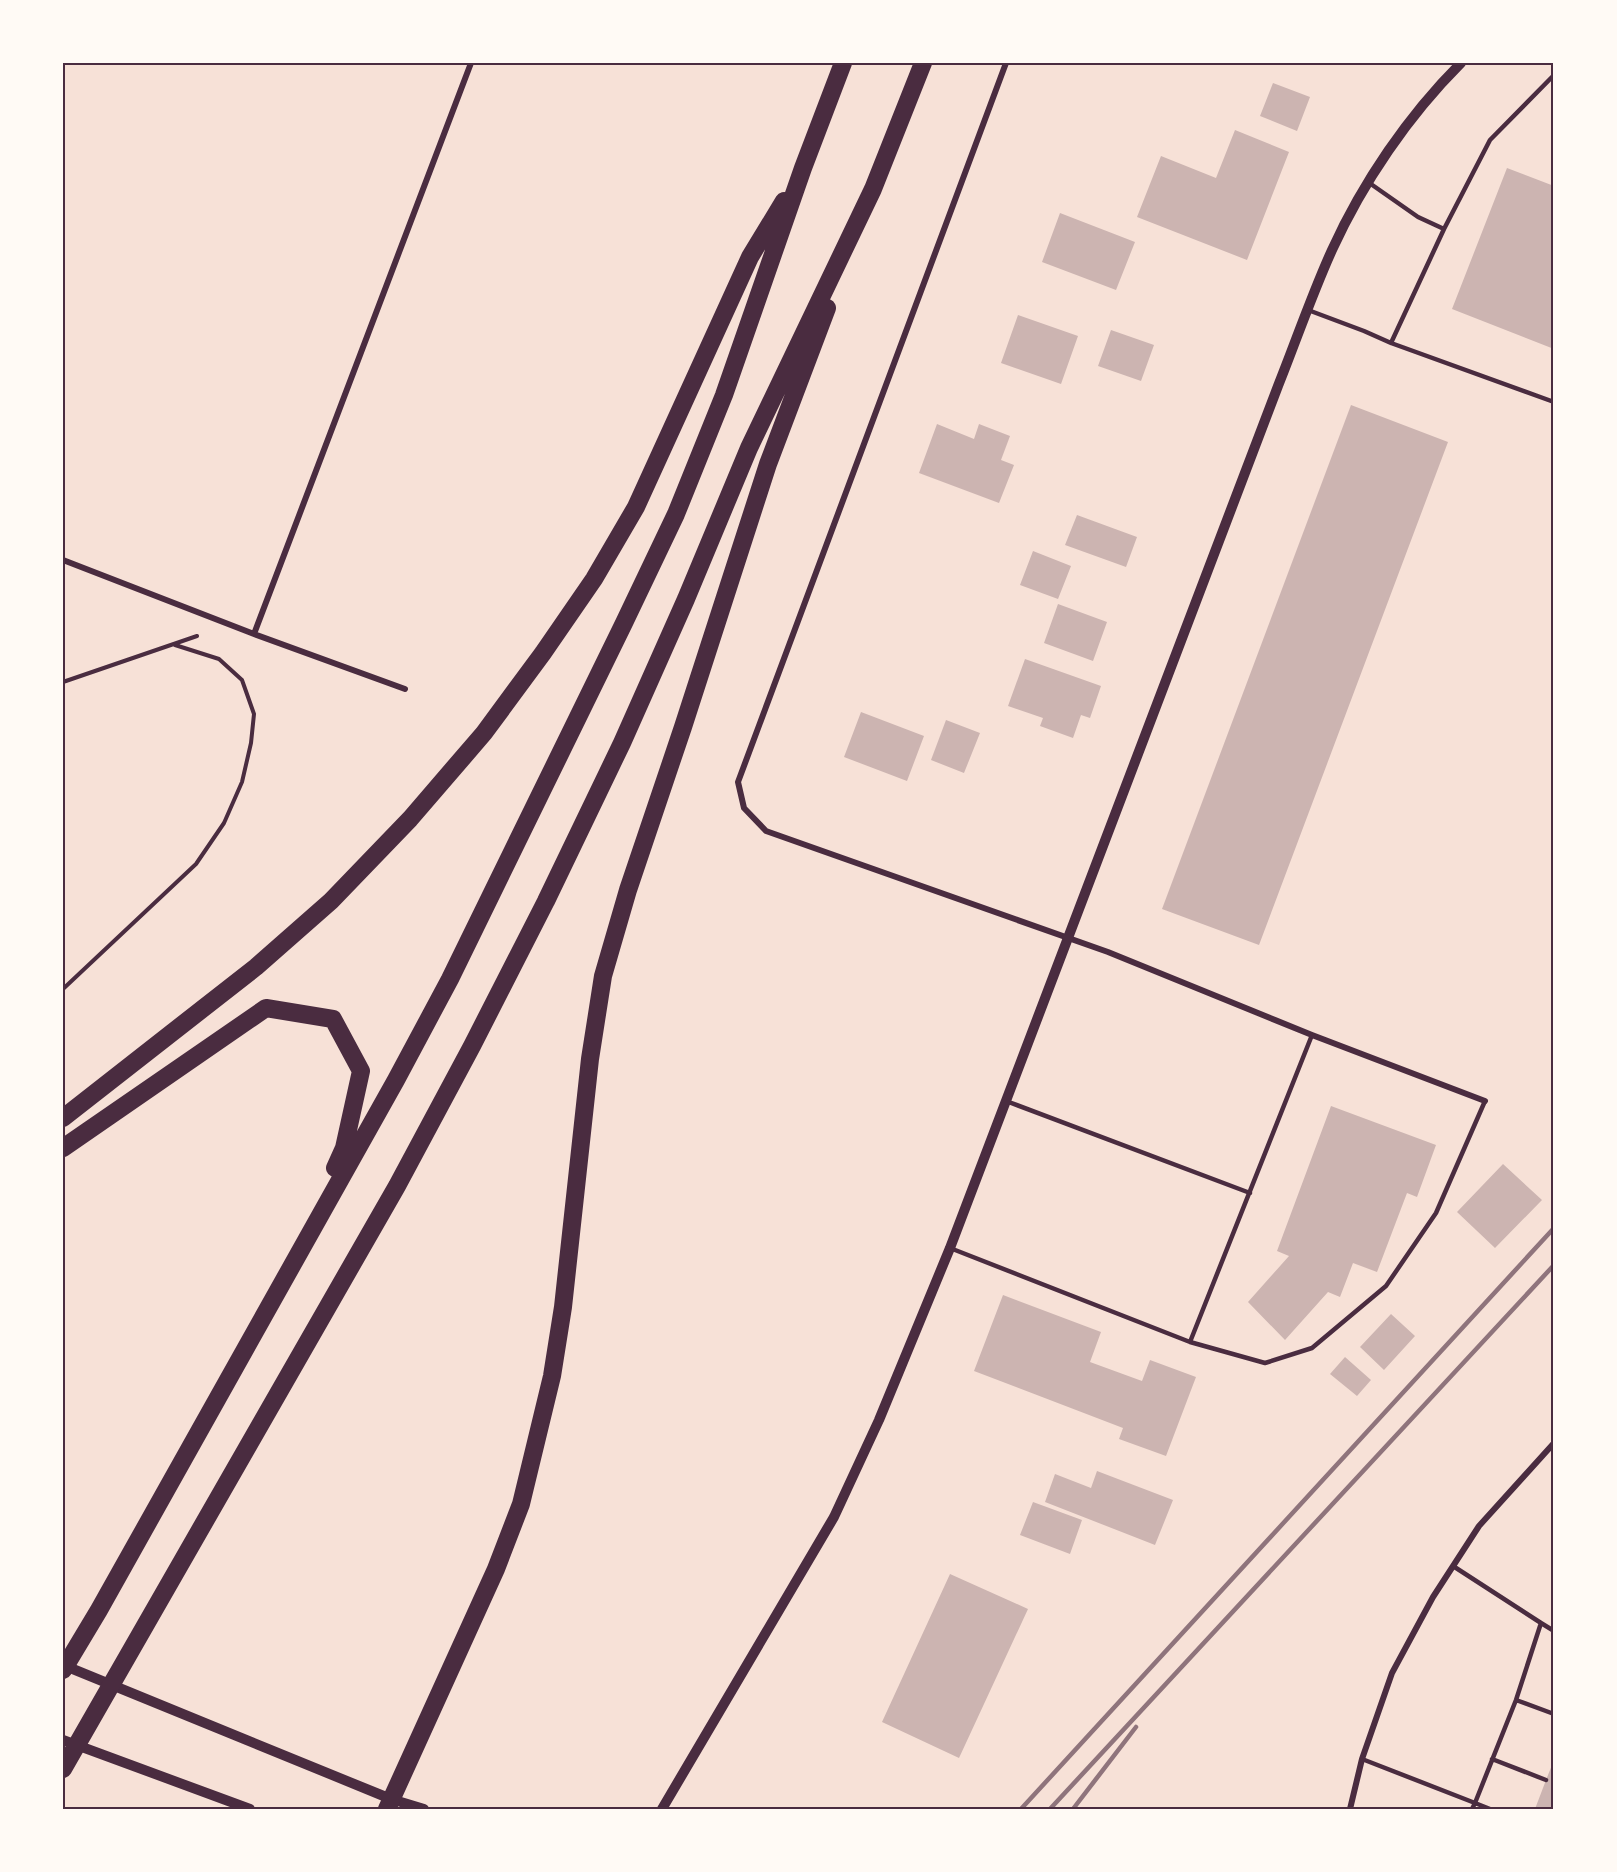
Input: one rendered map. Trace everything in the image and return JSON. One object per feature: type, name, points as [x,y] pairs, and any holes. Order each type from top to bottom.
[{"type":"highway","points":[[63,1670],[99,1610],[396,1080],[450,979],[676,514],[724,394],[803,168],[843,63]]},
{"type":"highway","points":[[389,1804],[496,1569],[521,1504],[552,1376],[563,1307],[590,1059],[603,976],[628,890],[768,464],[923,63]]},
{"type":"highway","points":[[63,1118],[256,967],[331,901],[410,819],[484,733],[594,579],[636,507],[750,258],[803,168]]},
{"type":"highway","points":[[63,1769],[397,1186],[525,943],[622,743],[686,599],[749,448],[873,189]]},
{"type":"highway","points":[[63,1148],[266,1008],[333,1019],[361,1071],[344,1148],[273,1299]]},
{"type":"street","points":[[254,634],[471,63]]},
{"type":"street","points":[[1006,63],[738,782],[744,808],[766,831],[1108,952],[1312,1035],[1485,1101]]},
{"type":"street","points":[[662,1809],[834,1517],[879,1420],[950,1248],[1332,250],[1368,182],[1411,120],[1461,63]]},
{"type":"street","points":[[63,560],[254,634],[405,689]]},
{"type":"street","points":[[1350,1809],[1362,1759],[1392,1673],[1433,1596],[1479,1526],[1554,1443]]},
{"type":"street","points":[[63,1665],[389,1804],[424,1809]]},
{"type":"street","points":[[63,1740],[250,1809]]},
{"type":"lane","points":[[1391,343],[1444,229],[1490,140],[1554,75]]},
{"type":"lane","points":[[1368,182],[1418,217],[1444,229]]},
{"type":"lane","points":[[1308,310],[1391,343],[1554,402]]},
{"type":"lane","points":[[1190,1342],[1312,1035]]},
{"type":"lane","points":[[1005,1101],[1250,1193]]},
{"type":"lane","points":[[950,1248],[1190,1342],[1265,1363],[1312,1348],[1386,1286],[1437,1213],[1485,1101]]},
{"type":"lane","points":[[1453,1566],[1554,1630]]},
{"type":"lane","points":[[1472,1809],[1516,1700],[1541,1623]]},
{"type":"lane","points":[[1516,1700],[1554,1714]]},
{"type":"lane","points":[[1362,1759],[1490,1809]]},
{"type":"lane","points":[[1492,1759],[1546,1780]]},
{"type":"path","points":[[63,682],[175,645],[219,659],[242,680],[254,714],[251,743],[242,782],[224,823],[196,864],[63,989]]},
{"type":"building","points":[[1273,83],[1310,97],[1297,131],[1260,116]]},
{"type":"building","points":[[1235,130],[1289,152],[1247,260],[1137,217],[1161,156],[1216,178]]},
{"type":"building","points":[[1507,168],[1554,186],[1554,349],[1452,309]]},
{"type":"building","points":[[1060,213],[1135,242],[1116,290],[1042,262]]},
{"type":"building","points":[[1018,315],[1078,336],[1061,384],[1001,363]]},
{"type":"building","points":[[1111,330],[1154,345],[1141,381],[1098,366]]},
{"type":"building","points":[[1351,405],[1448,442],[1259,945],[1162,909]]},
{"type":"building","points":[[937,424],[974,439],[979,424],[1010,436],[1001,460],[1014,465],[999,503],[919,473]]},
{"type":"building","points":[[1077,515],[1137,537],[1126,567],[1065,545]]},
{"type":"building","points":[[1033,551],[1071,566],[1058,599],[1020,585]]},
{"type":"building","points":[[1058,604],[1107,622],[1093,661],[1044,643]]},
{"type":"building","points":[[1025,659],[1101,686],[1090,718],[1081,715],[1073,738],[1040,726],[1043,718],[1008,706]]},
{"type":"building","points":[[861,712],[924,736],[907,781],[844,757]]},
{"type":"building","points":[[946,720],[980,733],[964,773],[931,760]]},
{"type":"building","points":[[1331,1106],[1436,1145],[1417,1197],[1407,1193],[1377,1272],[1353,1263],[1340,1297],[1328,1292],[1285,1340],[1248,1302],[1289,1256],[1277,1251]]},
{"type":"building","points":[[1503,1164],[1542,1200],[1495,1248],[1457,1212]]},
{"type":"building","points":[[1003,1295],[1101,1332],[1090,1362],[1142,1381],[1150,1360],[1196,1377],[1166,1456],[1119,1439],[1123,1428],[974,1371]]},
{"type":"building","points":[[1391,1314],[1415,1336],[1384,1370],[1360,1347]]},
{"type":"building","points":[[1345,1357],[1371,1380],[1357,1396],[1330,1374]]},
{"type":"building","points":[[1097,1471],[1173,1500],[1155,1545],[1045,1502],[1055,1474],[1091,1488]]},
{"type":"building","points":[[1033,1502],[1082,1520],[1070,1554],[1020,1535]]},
{"type":"building","points":[[950,1574],[1028,1609],[959,1758],[882,1722]]},
{"type":"building","points":[[1554,1760],[1554,1809],[1535,1809],[1546,1780]]},
{"type":"railway","points":[[1021,1809],[1554,1228]]},
{"type":"railway","points":[[1050,1809],[1554,1265]]},
{"type":"railway","points":[[1073,1809],[1136,1727]]}]
